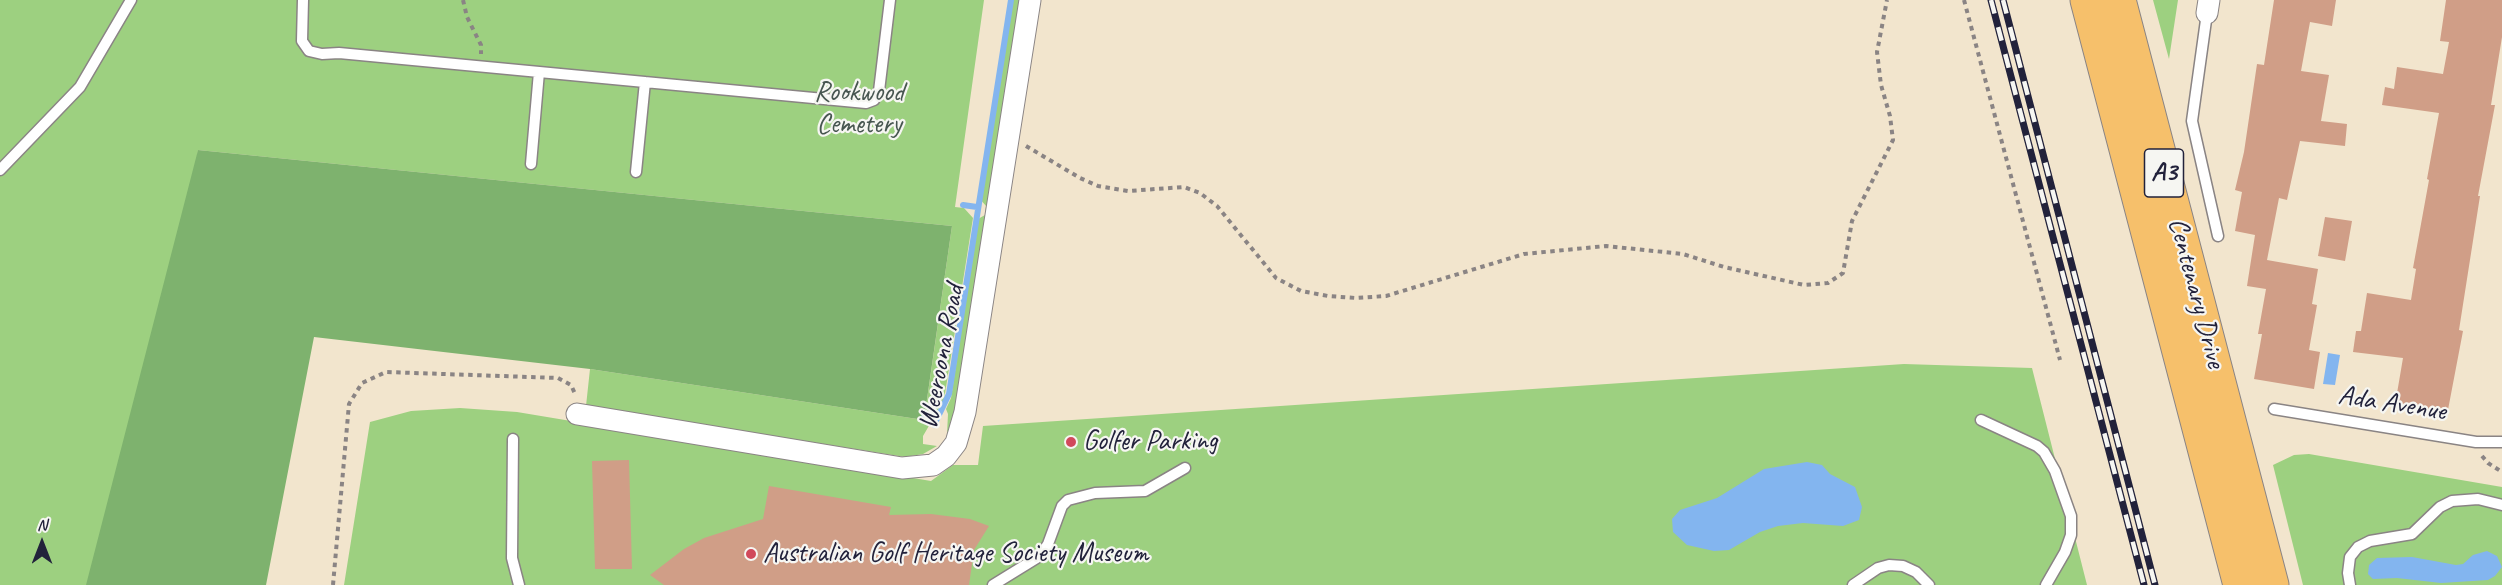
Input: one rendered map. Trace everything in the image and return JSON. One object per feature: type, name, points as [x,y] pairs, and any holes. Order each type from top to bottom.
[{"type":"highway","name":"Centenary Drive","points":[[2087,0],[2240,585]]},
{"type":"highway","name":"Centenary Drive","points":[[2119,0],[2272,585]]},
{"type":"street","name":"Weeroona Road","points":[[577,414],[885,466],[920,468],[933,465],[952,450],[965,412],[1030,0]]},
{"type":"lane","points":[[0,171],[80,87],[131,0]]},
{"type":"lane","points":[[303,0],[302,41],[309,51],[322,54],[339,53],[866,103],[874,100],[879,92],[890,0]]},
{"type":"lane","points":[[2208,7],[2192,122],[2218,236]]},
{"type":"lane","points":[[531,164],[540,72]]},
{"type":"lane","points":[[636,172],[645,82]]},
{"type":"lane","name":"Ada Avenue","points":[[2274,409],[2476,442],[2502,442]]},
{"type":"lane","points":[[1981,420],[2037,446],[2044,452],[2055,471],[2071,516],[2071,535],[2046,585]]},
{"type":"lane","points":[[513,439],[512,558],[519,585]]},
{"type":"lane","points":[[993,585],[1040,556],[1048,544],[1062,506],[1068,500],[1095,493],[1145,491],[1185,468]]},
{"type":"lane","points":[[2350,585],[2348,573],[2350,557],[2358,547],[2370,541],[2412,534],[2440,507],[2452,501],[2472,498],[2502,506]]},
{"type":"lane","points":[[1853,585],[1878,568],[1889,565],[1903,566],[1916,572],[1929,585]]},
{"type":"path","points":[[463,0],[467,17],[481,45],[479,66]]},
{"type":"path","points":[[1008,137],[1098,186],[1128,191],[1184,187],[1200,193],[1217,206],[1276,278],[1301,291],[1328,296],[1356,298],[1386,296],[1524,254],[1606,246],[1683,254],[1724,267],[1804,285],[1828,283],[1843,273],[1852,221],[1893,140],[1890,116],[1881,86],[1877,52],[1887,0]]},
{"type":"path","points":[[1964,0],[2060,360]]},
{"type":"path","points":[[333,585],[349,404],[354,392],[367,380],[386,372],[558,378],[572,385],[578,400],[577,414]]},
{"type":"path","points":[[2476,442],[2488,463],[2502,472]]},
{"type":"green space","name":"Rookwood Cemetery","points":[[0,0],[984,0],[955,207],[964,208],[973,218],[944,400],[932,420],[925,414],[952,226],[198,150],[159,585],[0,585]]},
{"type":"green space","points":[[1012,0],[1019,0],[1006,92],[958,401],[947,434],[946,409],[951,398],[978,219],[985,215],[986,206],[980,199]]},
{"type":"green space","points":[[2153,0],[2178,0],[2169,59]]},
{"type":"green space","points":[[198,150],[952,226],[924,420],[590,369],[314,337],[266,585],[86,585]]},
{"type":"green space","points":[[1904,364],[2032,368],[2087,585],[344,585],[370,422],[411,411],[460,408],[517,412],[931,481],[953,465],[978,465],[983,426]]},
{"type":"green space","points":[[590,369],[924,420],[930,424],[923,436],[923,444],[937,446],[923,454],[905,457],[586,406]]},
{"type":"green space","points":[[2309,454],[2502,487],[2502,585],[2303,585],[2273,465],[2294,455]]},
{"type":"water","points":[[2328,353],[2340,355],[2335,385],[2323,384]]},
{"type":"water","points":[[1807,462],[1822,465],[1830,474],[1855,487],[1862,507],[1859,520],[1843,526],[1803,523],[1778,526],[1760,532],[1729,550],[1714,551],[1687,545],[1673,532],[1672,519],[1680,510],[1717,498],[1764,469]]},
{"type":"water","points":[[2487,551],[2497,556],[2502,567],[2495,576],[2488,580],[2441,583],[2397,578],[2373,579],[2368,574],[2369,565],[2377,558],[2412,557],[2456,565],[2463,564],[2473,555]]},
{"type":"building","points":[[2274,0],[2336,0],[2332,26],[2310,22],[2301,71],[2329,75],[2321,121],[2347,124],[2345,146],[2300,141],[2287,200],[2279,198],[2267,260],[2318,269],[2312,304],[2317,305],[2309,350],[2320,352],[2314,389],[2254,379],[2262,334],[2258,334],[2266,289],[2247,286],[2255,235],[2235,231],[2242,192],[2235,190],[2244,152],[2257,64],[2264,65]]},
{"type":"building","points":[[2446,0],[2502,0],[2502,37],[2491,105],[2495,105],[2478,196],[2480,196],[2459,330],[2463,331],[2447,415],[2395,405],[2403,358],[2353,352],[2356,331],[2361,331],[2367,293],[2411,300],[2416,269],[2413,268],[2439,113],[2382,105],[2385,87],[2394,89],[2397,67],[2443,74],[2449,42],[2440,41]]},
{"type":"building","points":[[2325,217],[2352,221],[2345,261],[2318,256]]},
{"type":"building","points":[[629,460],[632,569],[595,569],[592,461]]},
{"type":"building","points":[[769,486],[891,507],[889,515],[931,514],[970,519],[989,526],[974,550],[969,585],[664,585],[650,575],[684,549],[704,538],[763,519]]},
{"type":"waterway","points":[[924,417],[934,425],[949,394],[1011,0]]},
{"type":"waterway","points":[[963,205],[977,207]]},
{"type":"railway","points":[[1991,0],[2144,585]]},
{"type":"railway","points":[[2003,0],[2155,585]]},
{"type":"place","name":"Golfer Parking","points":[[1071,442]]},
{"type":"place","name":"Australian Golf Heritage Society Museum","points":[[751,554]]}]
